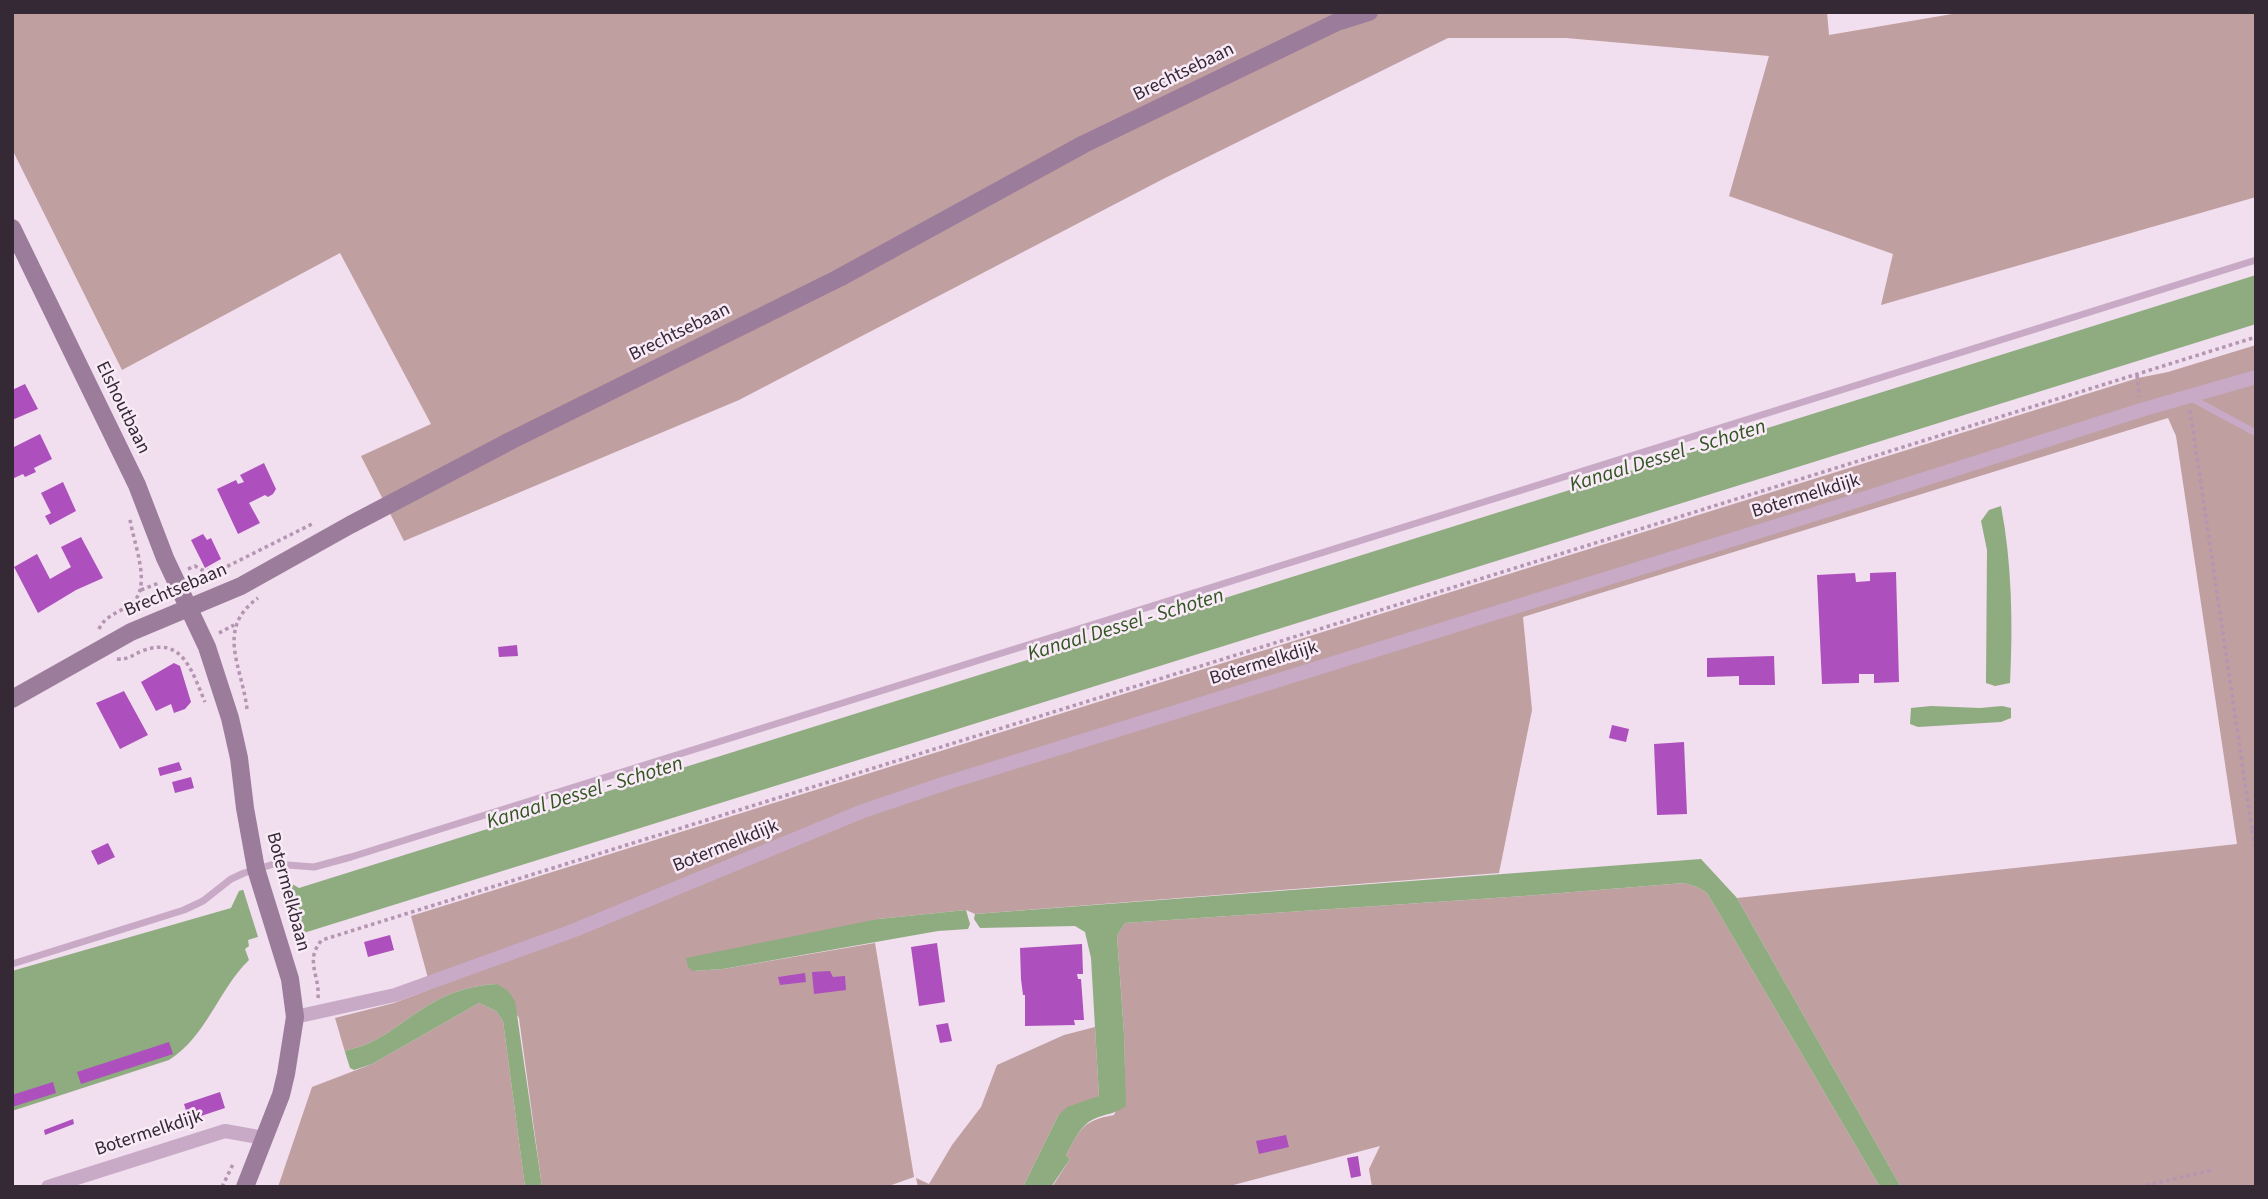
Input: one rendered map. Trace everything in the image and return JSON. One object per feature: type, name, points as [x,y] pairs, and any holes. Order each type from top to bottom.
[{"type":"main road","name":"Brechtsebaan","points":[[12,699],[131,632],[240,586],[500,447],[839,278],[1084,144],[1337,22],[1369,12]]},
{"type":"main road","name":"Elshoutbaan","points":[[13,230],[137,485],[165,558],[190,608]]},
{"type":"main road","name":"Botermelkbaan","points":[[190,608],[207,647],[230,718],[258,875],[290,979],[295,1017],[286,1074],[245,1187]]},
{"type":"street","name":"Botermelkdijk","points":[[295,1017],[395,995],[575,930],[863,811],[943,784],[2141,410],[2256,377]]},
{"type":"street","name":"Botermelkdijk","points":[[48,1187],[225,1131],[264,1138]]},
{"type":"lane","points":[[12,964],[184,910],[203,901],[236,876],[258,875],[274,864],[314,866],[352,857],[2256,260]]},
{"type":"lane","points":[[2188,396],[2256,433]]},
{"type":"path","points":[[295,1017],[318,1000],[319,989],[312,958],[315,948],[322,940],[2256,337]]},
{"type":"path","points":[[2137,374],[2141,410]]},
{"type":"path","points":[[2188,396],[2256,856]]},
{"type":"path","points":[[193,567],[217,574],[240,561]]},
{"type":"path","points":[[140,590],[157,585]]},
{"type":"path","points":[[236,624],[251,603]]},
{"type":"path","points":[[158,648],[168,648],[180,653]]},
{"type":"path","points":[[222,1187],[238,1154]]},
{"type":"path","points":[[2138,1187],[2213,1170]]},
{"type":"shaded area","points":[[12,12],[1827,12],[1829,35],[1964,12],[2256,12],[2256,197],[1881,305],[1893,254],[1729,196],[1769,56],[1566,38],[1448,38],[1165,178],[739,400],[404,541],[361,456],[431,424],[340,253],[122,370],[12,149]]},
{"type":"shaded area","points":[[2256,275],[2256,324],[294,936],[290,927],[248,940],[249,946],[245,949],[249,960],[238,972],[203,1026],[182,1050],[169,1060],[12,1111],[12,971],[231,908],[239,891],[282,878],[299,888]]},
{"type":"shaded area","points":[[2256,345],[2256,1187],[1901,1187],[1737,898],[2237,844],[2176,436],[2168,418],[1523,617],[1532,710],[1499,873],[975,914],[966,910],[878,919],[693,971],[723,969],[875,943],[914,1177],[886,1187],[542,1187],[519,1018],[497,984],[472,987],[449,995],[423,1008],[382,1036],[345,1052],[335,1018],[394,1003],[431,989],[411,916],[2138,378],[2168,372]]},
{"type":"shaded area","points":[[2001,506],[2009,572],[2011,661],[2010,683],[1995,686],[1986,683],[1987,550],[1981,521],[1989,510]]},
{"type":"shaded area","points":[[2002,706],[2011,708],[2011,718],[2001,722],[1918,727],[1910,724],[1911,708]]},
{"type":"shaded area","points":[[1701,859],[1737,898],[1901,1187],[1880,1187],[1707,893],[1684,883],[1125,923],[1117,936],[1126,1106],[1085,1125],[1066,1155],[1070,1159],[1051,1187],[1023,1187],[1058,1116],[1067,1107],[1099,1096],[1091,958],[1085,932],[1075,926],[980,928],[974,919],[975,914]]},
{"type":"shaded area","points":[[1684,883],[1707,893],[1880,1187],[1372,1187],[1369,1169],[1380,1146],[1226,1187],[1052,1187],[1070,1159],[1066,1155],[1079,1132],[1095,1120],[1114,1115],[1125,1091],[1117,936],[1125,923]]},
{"type":"shaded area","points":[[966,910],[970,924],[968,929],[938,931],[723,969],[693,971],[688,967],[686,958],[878,919]]},
{"type":"shaded area","points":[[497,984],[508,991],[515,1001],[542,1187],[525,1187],[503,1021],[496,1011],[479,1003],[372,1064],[354,1070],[350,1068],[345,1052],[382,1036],[423,1008],[449,995],[472,987]]},
{"type":"shaded area","points":[[479,1003],[496,1011],[503,1021],[525,1187],[278,1187],[312,1087],[372,1064]]},
{"type":"shaded area","points":[[1095,1027],[1099,1096],[1058,1116],[1023,1187],[918,1187],[916,1178],[929,1184],[952,1145],[981,1107],[997,1065],[1064,1035]]},
{"type":"pier","points":[[276,876],[297,939],[292,939],[289,931],[259,940],[242,886]]},
{"type":"building","points":[[25,384],[38,409],[12,420],[12,390]]},
{"type":"building","points":[[40,434],[52,459],[34,468],[36,472],[12,479],[12,448]]},
{"type":"building","points":[[264,463],[276,489],[268,497],[265,495],[249,503],[260,523],[238,534],[217,489],[236,480],[238,484],[244,482],[240,475]]},
{"type":"building","points":[[63,482],[76,511],[50,525],[45,516],[51,513],[41,493]]},
{"type":"building","points":[[203,534],[207,540],[211,538],[221,559],[205,568],[191,540]]},
{"type":"building","points":[[81,537],[103,578],[76,590],[38,613],[14,567],[37,554],[50,579],[71,567],[61,547]]},
{"type":"building","points":[[1896,572],[1899,682],[1874,683],[1874,674],[1859,674],[1859,683],[1822,684],[1817,575],[1855,573],[1856,582],[1870,581],[1870,573]]},
{"type":"building","points":[[517,645],[518,656],[499,657],[498,647]]},
{"type":"building","points":[[1774,656],[1775,685],[1739,685],[1739,676],[1707,677],[1707,658]]},
{"type":"building","points":[[174,663],[180,666],[191,702],[185,709],[174,713],[171,704],[156,711],[141,682]]},
{"type":"building","points":[[124,691],[148,735],[120,749],[96,703]]},
{"type":"building","points":[[1612,725],[1629,729],[1626,742],[1609,738]]},
{"type":"building","points":[[1684,742],[1687,814],[1657,815],[1654,744]]},
{"type":"building","points":[[179,762],[182,770],[160,776],[158,768]]},
{"type":"building","points":[[191,777],[194,788],[175,793],[172,782]]},
{"type":"building","points":[[108,843],[115,857],[98,865],[91,851]]},
{"type":"building","points":[[390,935],[394,950],[368,957],[364,942]]},
{"type":"building","points":[[937,943],[945,1002],[919,1006],[911,947]]},
{"type":"building","points":[[1082,944],[1083,974],[1077,974],[1078,979],[1081,979],[1084,1020],[1074,1020],[1075,1025],[1025,1026],[1020,948]]},
{"type":"building","points":[[830,971],[833,977],[845,976],[846,990],[814,994],[812,972]]},
{"type":"building","points":[[805,973],[806,982],[780,985],[778,977]]},
{"type":"building","points":[[948,1023],[952,1041],[940,1043],[936,1025]]},
{"type":"building","points":[[169,1042],[173,1054],[81,1084],[77,1072]]},
{"type":"building","points":[[53,1082],[56,1093],[12,1107],[12,1095]]},
{"type":"building","points":[[220,1092],[225,1108],[189,1120],[184,1104]]},
{"type":"building","points":[[73,1119],[74,1124],[45,1135],[44,1130]]},
{"type":"building","points":[[1286,1135],[1289,1147],[1259,1154],[1256,1141]]},
{"type":"building","points":[[1358,1156],[1361,1176],[1351,1178],[1347,1158]]},
{"type":"water label","name":"Kanaal Dessel - Schoten","points":[[1668,457]]},
{"type":"water label","name":"Kanaal Dessel - Schoten","points":[[1126,626]]},
{"type":"water label","name":"Kanaal Dessel - Schoten","points":[[585,794]]}]
